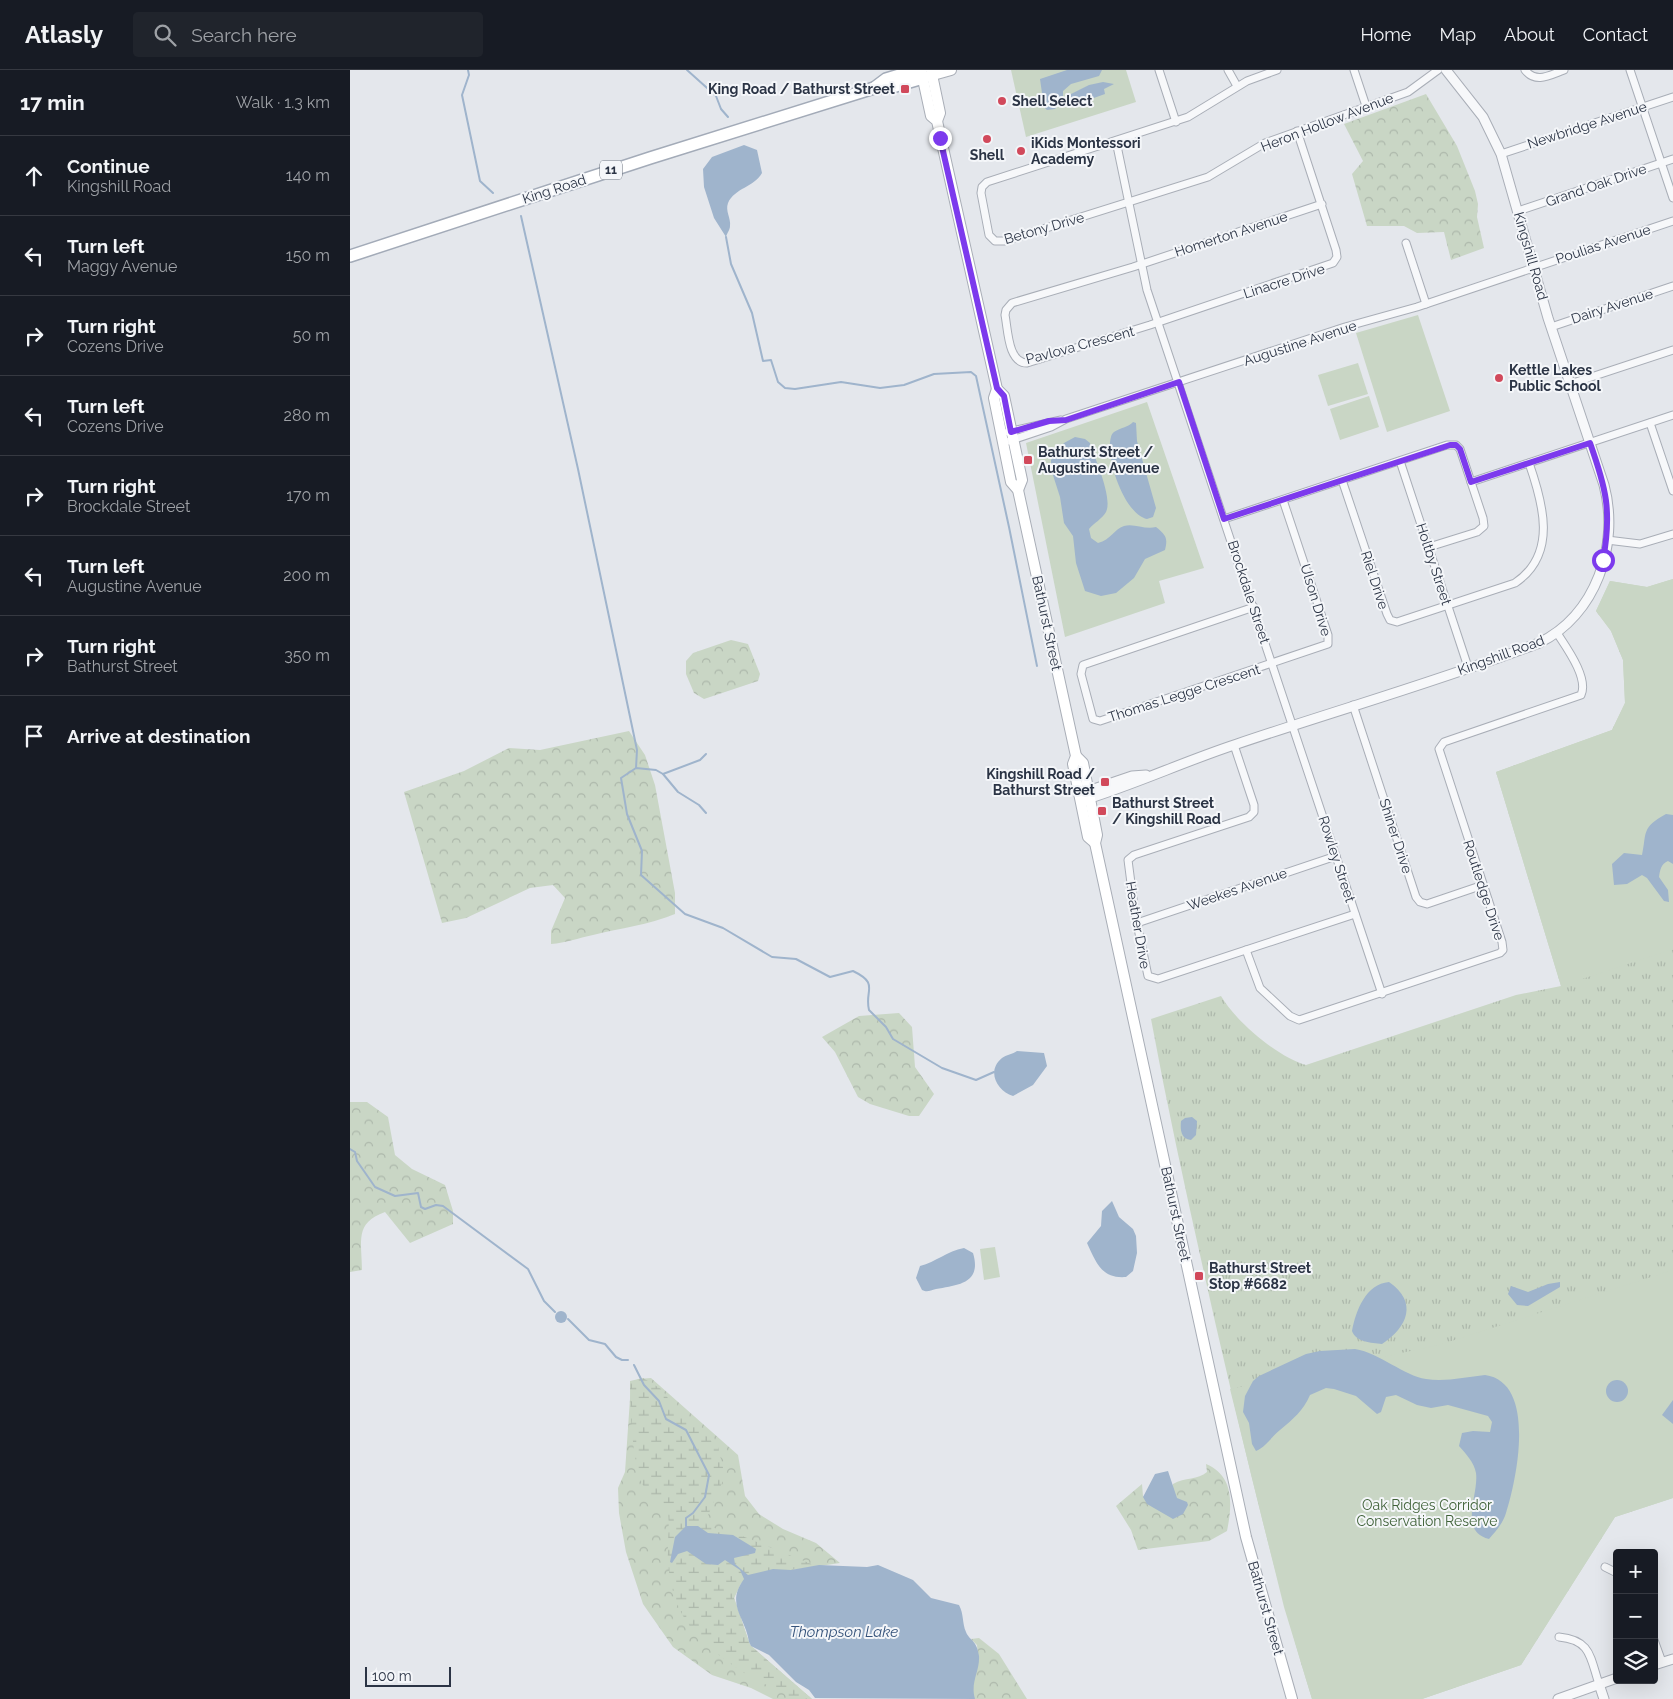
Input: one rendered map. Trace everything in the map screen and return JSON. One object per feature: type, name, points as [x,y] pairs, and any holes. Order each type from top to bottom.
[{"type":"main road","name":"King Road","points":[[350,256],[650,158],[874,88],[889,88],[925,73],[951,70]]},
{"type":"main road","name":"Bathurst Street","points":[[925,73],[932,116],[937,122],[997,388],[1004,396],[1010,482],[1018,490],[1076,756],[1082,763],[1088,837],[1095,843],[1246,1536],[1292,1699]]},
{"type":"street","points":[[1159,70],[1176,122]]},
{"type":"street","points":[[1228,70],[1237,86]]},
{"type":"street","points":[[1116,141],[1176,122],[1197,113],[1237,86],[1277,70]]},
{"type":"street","points":[[1354,70],[1366,106]]},
{"type":"street","name":"Heron Hollow Avenue","points":[[1129,202],[1213,174],[1265,143],[1408,92],[1438,70]]},
{"type":"street","name":"Kingshill Road","points":[[1084,796],[1135,783],[1149,775],[1234,745],[1530,646],[1557,633],[1574,618],[1592,594],[1599,576],[1607,540],[1608,512],[1606,494],[1551,326],[1501,154],[1477,108],[1446,70]]},
{"type":"street","points":[[1525,70],[1531,77],[1537,79],[1564,70]]},
{"type":"street","points":[[1630,70],[1673,198]]},
{"type":"street","name":"Newbridge Avenue","points":[[1501,154],[1673,97]]},
{"type":"street","name":"Linacre Drive","points":[[1158,322],[1333,263],[1337,254],[1298,131]]},
{"type":"street","name":"Brockdale Street","points":[[1116,141],[1141,264],[1158,322],[1293,725]]},
{"type":"street","name":"Betony Drive","points":[[1116,141],[987,182],[981,190],[989,235],[992,239],[1000,242],[1129,202]]},
{"type":"street","name":"Grand Oak Drive","points":[[1518,211],[1673,159]]},
{"type":"street","name":"Homerton Avenue","points":[[1141,264],[1322,204]]},
{"type":"street","name":"Poulias Avenue","points":[[1534,268],[1673,221]]},
{"type":"street","points":[[1406,243],[1426,304]]},
{"type":"street","name":"Pavlova Crescent","points":[[1141,264],[1010,305],[1005,315],[1014,356],[1020,362],[1027,363],[1158,322]]},
{"type":"street","name":"Augustine Avenue","points":[[1007,437],[1051,427],[1066,420],[1345,327],[1426,304],[1534,268]]},
{"type":"street","name":"Dairy Avenue","points":[[1551,326],[1673,286]]},
{"type":"street","points":[[1570,384],[1673,350]]},
{"type":"street","points":[[1471,482],[1673,415]]},
{"type":"street","points":[[1650,423],[1673,491]]},
{"type":"street","points":[[1224,519],[1447,445],[1456,445],[1460,449],[1484,520],[1483,528],[1429,547]]},
{"type":"street","name":"Holtby Street","points":[[1400,461],[1468,666]]},
{"type":"street","points":[[1448,606],[1515,583],[1527,574],[1535,562],[1540,547],[1544,517],[1542,502],[1529,463]]},
{"type":"street","name":"Riel Drive","points":[[1342,480],[1390,620],[1397,622],[1448,606]]},
{"type":"street","name":"Ulson Drive","points":[[1272,664],[1325,646],[1329,639],[1283,500]]},
{"type":"street","points":[[1607,540],[1640,544],[1673,534]]},
{"type":"street","name":"Thomas Legge Crescent","points":[[1254,607],[1086,663],[1081,671],[1090,712],[1093,719],[1100,721],[1272,664]]},
{"type":"street","name":"Routledge Drive","points":[[1246,950],[1260,988],[1293,1018],[1302,1019],[1382,994],[1500,953],[1502,942],[1439,753],[1440,746],[1444,742],[1581,695],[1582,688],[1577,666],[1557,633]]},
{"type":"street","name":"Shiner Drive","points":[[1353,705],[1416,897],[1420,902],[1427,904],[1483,885]]},
{"type":"street","name":"Rowley Street","points":[[1293,725],[1382,994]]},
{"type":"street","name":"Heather Drive","points":[[1234,745],[1254,805],[1254,812],[1248,816],[1129,857],[1128,870],[1146,973],[1152,980],[1355,914]]},
{"type":"street","name":"Weekes Avenue","points":[[1137,923],[1336,856]]},
{"type":"street","points":[[1605,1567],[1613,1571]]},
{"type":"street","points":[[1559,1638],[1571,1639],[1582,1643],[1589,1655],[1604,1699]]},
{"type":"street","points":[[1658,1664],[1673,1659]]},
{"type":"street","points":[[1558,1699],[1613,1679]]},
{"type":"green space","points":[[1011,70],[1126,70],[1136,102],[1026,137]]},
{"type":"green space","points":[[1426,94],[1457,146],[1475,191],[1478,204],[1477,217],[1484,248],[1451,260],[1444,232],[1417,233],[1404,226],[1367,226],[1352,174],[1363,161],[1344,124]]},
{"type":"green space","points":[[1418,315],[1450,411],[1387,432],[1356,333]]},
{"type":"green space","points":[[1358,363],[1368,394],[1328,406],[1318,375]]},
{"type":"green space","points":[[1369,396],[1379,427],[1340,440],[1330,409]]},
{"type":"green space","points":[[1147,402],[1204,568],[1159,581],[1165,603],[1065,637],[1026,443]]},
{"type":"green space","points":[[1673,579],[1673,1498],[1615,1517],[1521,1665],[1422,1699],[1312,1699],[1273,1560],[1238,1420],[1182,1173],[1151,1019],[1221,996],[1237,1017],[1271,1047],[1306,1065],[1516,995],[1561,986],[1496,772],[1612,730],[1625,703],[1623,660],[1611,631],[1596,611],[1610,581],[1647,587]]},
{"type":"green space","points":[[1673,579],[1673,949],[1561,986],[1496,772],[1612,730],[1625,703],[1623,660],[1611,631],[1596,611],[1610,581],[1647,587]]},
{"type":"green space","points":[[731,640],[748,644],[760,674],[758,681],[704,699],[694,693],[686,674],[686,661],[693,653]]},
{"type":"green space","points":[[629,731],[645,755],[655,785],[675,893],[675,914],[645,924],[551,944],[551,931],[565,898],[553,885],[530,888],[466,918],[442,923],[404,792],[464,771],[509,748],[540,750]]},
{"type":"green space","points":[[899,1013],[912,1027],[915,1067],[934,1094],[919,1116],[909,1116],[870,1104],[858,1097],[835,1052],[822,1037],[859,1016]]},
{"type":"green space","points":[[350,1102],[367,1102],[388,1117],[395,1155],[412,1169],[445,1185],[453,1211],[453,1224],[410,1243],[385,1212],[375,1216],[368,1222],[362,1234],[362,1270],[350,1272]]},
{"type":"green space","points":[[995,1247],[1000,1277],[984,1280],[980,1249]]},
{"type":"green space","name":"Oak Ridges Corridor Conservation Reserve","points":[[1673,1270],[1673,1498],[1615,1517],[1521,1665],[1422,1699],[1312,1699],[1284,1607],[1230,1389],[1439,1345]]},
{"type":"green space","points":[[643,1378],[661,1389],[674,1406],[718,1447],[725,1476],[706,1520],[707,1526],[742,1536],[814,1565],[759,1575],[741,1583],[734,1598],[750,1645],[812,1699],[792,1699],[732,1665],[703,1642],[683,1615],[671,1582],[668,1561],[668,1511],[644,1487],[634,1451],[630,1381]]},
{"type":"green space","points":[[651,1378],[738,1455],[745,1496],[759,1514],[783,1529],[816,1543],[840,1563],[759,1575],[741,1583],[734,1598],[750,1645],[812,1699],[773,1699],[751,1688],[712,1675],[673,1647],[643,1604],[626,1552],[619,1513],[618,1488],[625,1472],[631,1384],[638,1379]]},
{"type":"green space","points":[[1206,1464],[1215,1469],[1227,1484],[1230,1512],[1227,1531],[1209,1541],[1138,1550],[1131,1530],[1116,1506],[1142,1484],[1143,1496],[1146,1499],[1172,1489],[1173,1484],[1182,1480],[1203,1475],[1207,1472]]},
{"type":"green space","points":[[979,1638],[999,1654],[1027,1699],[973,1699],[970,1677],[978,1656],[977,1645],[971,1639]]},
{"type":"water","points":[[1067,70],[1102,70],[1099,76],[1071,84],[1063,91],[1063,100],[1055,109],[1047,110],[1044,107],[1040,79]]},
{"type":"water","points":[[1103,82],[1114,84],[1104,89],[1105,94],[1069,105],[1065,97],[1089,85]]},
{"type":"water","points":[[744,145],[757,150],[762,173],[759,178],[735,194],[728,203],[730,229],[726,237],[714,218],[704,187],[703,169],[712,157]]},
{"type":"water","points":[[1133,422],[1136,423],[1137,441],[1156,508],[1153,517],[1147,519],[1139,515],[1131,507],[1124,496],[1118,484],[1111,458],[1112,434]]},
{"type":"water","points":[[1075,437],[1085,439],[1090,443],[1107,498],[1108,506],[1106,512],[1089,529],[1091,538],[1098,543],[1102,542],[1121,527],[1132,525],[1148,528],[1156,527],[1166,540],[1165,550],[1145,559],[1134,578],[1116,593],[1101,596],[1085,591],[1076,563],[1073,536],[1064,523],[1060,497],[1051,469],[1051,460],[1064,443]]},
{"type":"water","points":[[1666,814],[1673,815],[1673,864],[1668,861],[1664,864],[1660,870],[1659,877],[1668,890],[1669,902],[1664,901],[1647,878],[1642,875],[1627,884],[1614,885],[1612,864],[1624,853],[1642,855],[1646,831],[1652,823]]},
{"type":"water","points":[[1017,1051],[1044,1053],[1047,1066],[1033,1085],[1013,1096],[1002,1090],[994,1074],[997,1063],[1002,1058]]},
{"type":"water","points":[[1192,1117],[1197,1121],[1196,1135],[1191,1140],[1183,1136],[1181,1121]]},
{"type":"water","points":[[1112,1201],[1119,1217],[1133,1229],[1136,1236],[1137,1253],[1133,1271],[1126,1277],[1111,1275],[1100,1268],[1087,1243],[1101,1226],[1102,1211]]},
{"type":"water","points":[[964,1248],[973,1253],[975,1263],[971,1277],[953,1286],[927,1291],[922,1290],[916,1278],[920,1266]]},
{"type":"water","points":[[1389,1282],[1404,1298],[1406,1314],[1403,1322],[1398,1330],[1382,1344],[1360,1340],[1352,1331],[1363,1299],[1374,1288]]},
{"type":"water","points":[[1560,1282],[1560,1287],[1528,1306],[1517,1305],[1508,1294],[1511,1286],[1528,1292],[1548,1284]]},
{"type":"water","points":[[563,1311],[566,1312],[566,1322],[559,1323],[556,1322],[555,1315],[556,1312]]},
{"type":"water","points":[[1355,1349],[1374,1355],[1409,1374],[1426,1379],[1448,1380],[1485,1375],[1501,1382],[1512,1395],[1517,1413],[1519,1434],[1515,1478],[1505,1517],[1489,1539],[1480,1535],[1474,1528],[1472,1511],[1476,1473],[1472,1462],[1459,1446],[1462,1433],[1473,1431],[1490,1432],[1492,1422],[1488,1416],[1448,1405],[1431,1408],[1417,1405],[1396,1395],[1386,1397],[1381,1412],[1377,1414],[1356,1396],[1326,1388],[1310,1395],[1297,1414],[1266,1444],[1256,1451],[1252,1444],[1249,1423],[1243,1412],[1245,1396],[1253,1381],[1259,1376],[1306,1354],[1320,1351]]},
{"type":"water","points":[[1617,1380],[1625,1383],[1628,1391],[1625,1399],[1617,1402],[1609,1399],[1606,1391],[1609,1383]]},
{"type":"water","points":[[1673,1400],[1673,1424],[1662,1415]]},
{"type":"water","points":[[1168,1471],[1177,1498],[1187,1502],[1188,1505],[1183,1514],[1173,1519],[1147,1504],[1143,1497],[1155,1474]]},
{"type":"water","name":"Thompson Lake","points":[[686,1526],[698,1526],[708,1533],[733,1535],[756,1549],[755,1553],[734,1558],[735,1564],[748,1575],[773,1569],[791,1570],[819,1565],[867,1567],[878,1565],[913,1580],[931,1598],[959,1605],[967,1635],[975,1643],[979,1656],[974,1682],[975,1699],[815,1698],[809,1690],[796,1682],[769,1655],[751,1646],[736,1604],[736,1596],[744,1579],[740,1570],[725,1560],[718,1565],[706,1564],[687,1551],[678,1554],[672,1563],[670,1562],[675,1537]]},
{"type":"waterway","points":[[468,70],[469,75],[462,95],[480,181],[493,193]]},
{"type":"waterway","points":[[687,70],[716,96],[721,109],[728,117]]},
{"type":"waterway","points":[[521,216],[578,469],[637,750],[636,768]]},
{"type":"waterway","points":[[726,237],[731,264],[752,313],[763,361],[771,360],[778,382],[785,388],[795,389],[841,382],[880,388],[904,385],[934,374],[971,372],[976,376],[1037,666]]},
{"type":"waterway","points":[[663,774],[700,760],[706,754]]},
{"type":"waterway","points":[[706,813],[699,805],[678,792],[663,774],[656,770],[636,768],[621,778],[627,814],[642,851],[641,875],[685,914],[723,928],[772,957],[796,959],[830,977],[853,971],[869,984],[869,1010],[886,1027],[893,1039],[942,1068],[976,1080],[994,1072]]},
{"type":"waterway","points":[[350,1149],[355,1152],[357,1161],[375,1187],[395,1196],[418,1193],[421,1207],[425,1209],[436,1205],[443,1206],[528,1269],[544,1301],[555,1312]]},
{"type":"waterway","points":[[568,1319],[589,1340],[605,1344],[616,1357],[628,1360]]},
{"type":"waterway","points":[[634,1365],[644,1385],[659,1401],[666,1419],[686,1430],[709,1475],[705,1497],[693,1513],[686,1518],[686,1526]]},
{"type":"place","name":"King Road / Bathurst Street","points":[[905,89]]},
{"type":"place","name":"Shell Select","points":[[1002,101]]},
{"type":"place","name":"Shell","points":[[987,139]]},
{"type":"place","name":"iKids Montessori Academy","points":[[1021,151]]},
{"type":"place","name":"Kettle Lakes Public School","points":[[1499,378]]},
{"type":"place","name":"Bathurst Street / Augustine Avenue","points":[[1028,460]]},
{"type":"place","name":"Kingshill Road / Bathurst Street","points":[[1105,782]]},
{"type":"place","name":"Bathurst Street / Kingshill Road","points":[[1102,811]]},
{"type":"place","name":"Bathurst Street Stop #6682","points":[[1199,1276]]},
{"type":"route","points":[[940,138],[997,388],[1004,396],[1011,432],[1049,421],[1066,420],[1179,382],[1224,519],[1450,445],[1456,445],[1460,449],[1471,482],[1590,443],[1608,502],[1608,532],[1603,560]]}]
